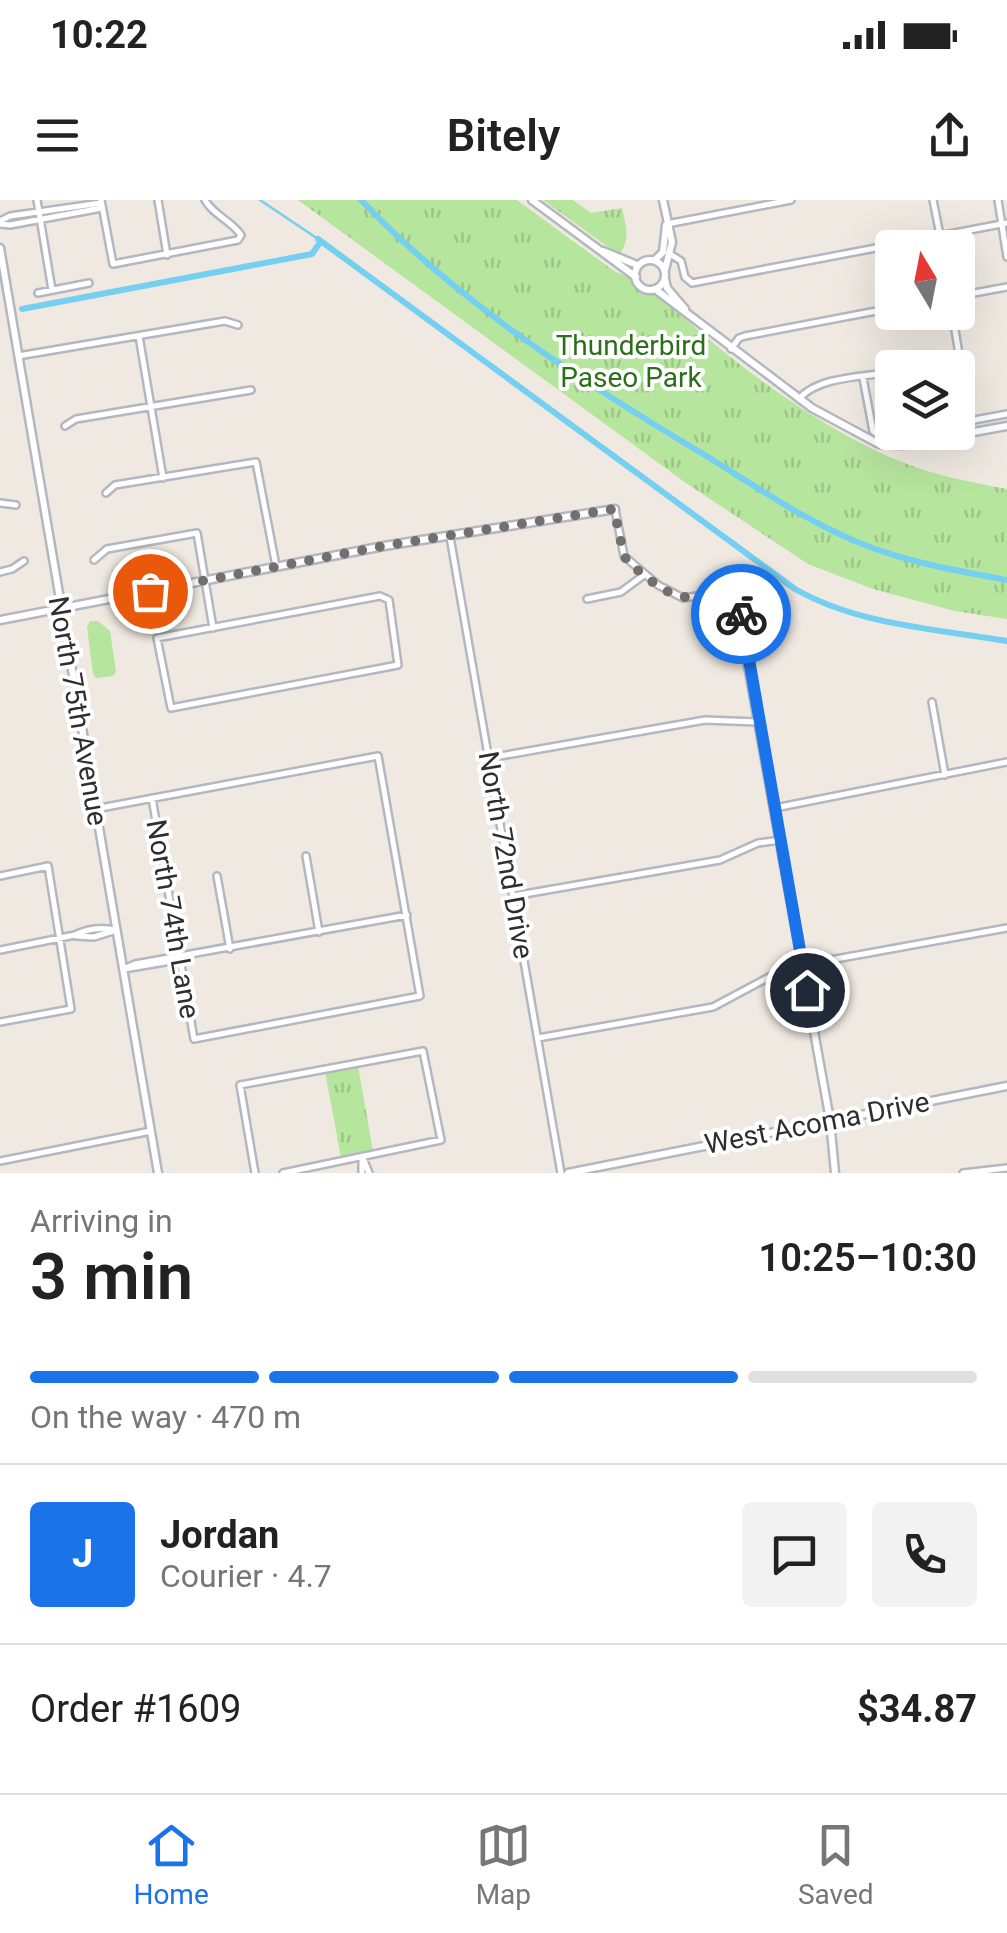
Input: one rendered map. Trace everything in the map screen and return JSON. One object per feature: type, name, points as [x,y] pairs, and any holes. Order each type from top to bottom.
[{"type":"street","points":[[36,200],[52,290]]},
{"type":"street","points":[[158,200],[167,255]]},
{"type":"street","points":[[102,204],[113,264],[238,240],[241,236],[236,228],[209,208],[205,200]]},
{"type":"street","points":[[532,200],[636,277],[640,286],[654,289],[799,398],[879,444],[902,445],[1007,426]]},
{"type":"street","points":[[636,277],[639,265],[655,260],[663,252],[667,224],[663,200]]},
{"type":"street","points":[[667,224],[791,200]]},
{"type":"street","points":[[934,200],[939,230]]},
{"type":"street","points":[[998,200],[1007,257]]},
{"type":"street","points":[[0,223],[38,212],[102,204]]},
{"type":"street","points":[[0,223],[78,214],[102,204]]},
{"type":"street","points":[[77,205],[78,214]]},
{"type":"street","points":[[967,230],[1004,223]]},
{"type":"street","points":[[654,289],[665,275],[670,254],[672,232],[667,224]]},
{"type":"street","name":"North 75th Avenue","points":[[0,248],[3,287],[158,1173]]},
{"type":"street","points":[[670,254],[681,261],[685,277],[692,283],[875,248]]},
{"type":"street","points":[[602,251],[639,265]]},
{"type":"street","points":[[655,260],[668,288],[688,315]]},
{"type":"street","points":[[38,293],[89,284]]},
{"type":"street","points":[[975,293],[1007,287]]},
{"type":"street","points":[[732,349],[738,338],[745,336],[875,311]]},
{"type":"street","points":[[18,356],[225,321],[238,325]]},
{"type":"street","points":[[140,336],[163,478]]},
{"type":"street","points":[[799,398],[812,388],[875,376]]},
{"type":"street","points":[[863,378],[875,433]]},
{"type":"street","points":[[66,426],[76,419],[251,390]]},
{"type":"street","points":[[975,421],[1007,414]]},
{"type":"street","points":[[106,493],[115,485],[256,462],[277,567]]},
{"type":"street","points":[[0,503],[16,505]]},
{"type":"street","points":[[0,620],[204,580],[614,509],[624,556],[644,575],[683,598],[736,594],[830,1120],[835,1173]]},
{"type":"street","points":[[94,560],[107,549],[197,533],[212,628]]},
{"type":"street","name":"North 72nd Drive","points":[[450,537],[565,1173]]},
{"type":"street","points":[[0,572],[12,570],[24,561]]},
{"type":"street","points":[[587,598],[621,592],[644,575]]},
{"type":"street","points":[[385,596],[400,660],[398,666],[171,708],[157,638],[212,628],[385,596]]},
{"type":"street","points":[[932,702],[946,775]]},
{"type":"street","points":[[489,758],[705,720],[760,722]]},
{"type":"street","points":[[94,809],[378,756],[407,915],[123,969]]},
{"type":"street","points":[[776,808],[1007,762]]},
{"type":"street","name":"North 74th Lane","points":[[152,798],[194,1039],[420,996],[407,915]]},
{"type":"street","points":[[513,896],[720,860],[758,843],[781,840]]},
{"type":"street","points":[[306,856],[318,932]]},
{"type":"street","points":[[0,876],[48,866],[72,1009],[0,1022]]},
{"type":"street","points":[[217,876],[230,948]]},
{"type":"street","points":[[0,950],[106,928],[116,930]]},
{"type":"street","points":[[538,1038],[714,1007],[786,968],[1007,928]]},
{"type":"street","points":[[255,1173],[240,1086],[423,1051],[441,1140],[283,1173]]},
{"type":"street","name":"West Acoma Drive","points":[[565,1173],[1007,1086]]},
{"type":"street","points":[[0,1161],[151,1131]]},
{"type":"street","points":[[363,1158],[366,1173]]},
{"type":"street","points":[[963,1173],[1007,1168]]},
{"type":"green space","name":"Thunderbird Paseo Park","points":[[298,200],[517,200],[614,271],[630,278],[638,290],[660,295],[742,366],[839,431],[915,467],[1007,489],[1007,619],[955,611],[873,589],[808,564],[686,483]]},
{"type":"green space","points":[[543,200],[573,200],[591,213],[622,208],[626,238],[619,255]]},
{"type":"green space","points":[[90,621],[98,621],[110,631],[116,672],[113,676],[96,678],[93,674],[87,627]]},
{"type":"green space","points":[[358,1066],[373,1151],[341,1157],[325,1072]]},
{"type":"waterway","points":[[260,200],[318,239]]},
{"type":"waterway","points":[[361,200],[440,274],[526,340],[786,505],[884,552],[1007,580]]},
{"type":"waterway","points":[[318,239],[795,589],[871,618],[1007,641]]},
{"type":"waterway","points":[[22,309],[312,254],[321,241]]},
{"type":"way so far","points":[[150,591],[384,546],[614,509],[624,556],[630,564],[675,596],[736,594],[741,614]]},
{"type":"route","points":[[741,614],[807,990]]}]
